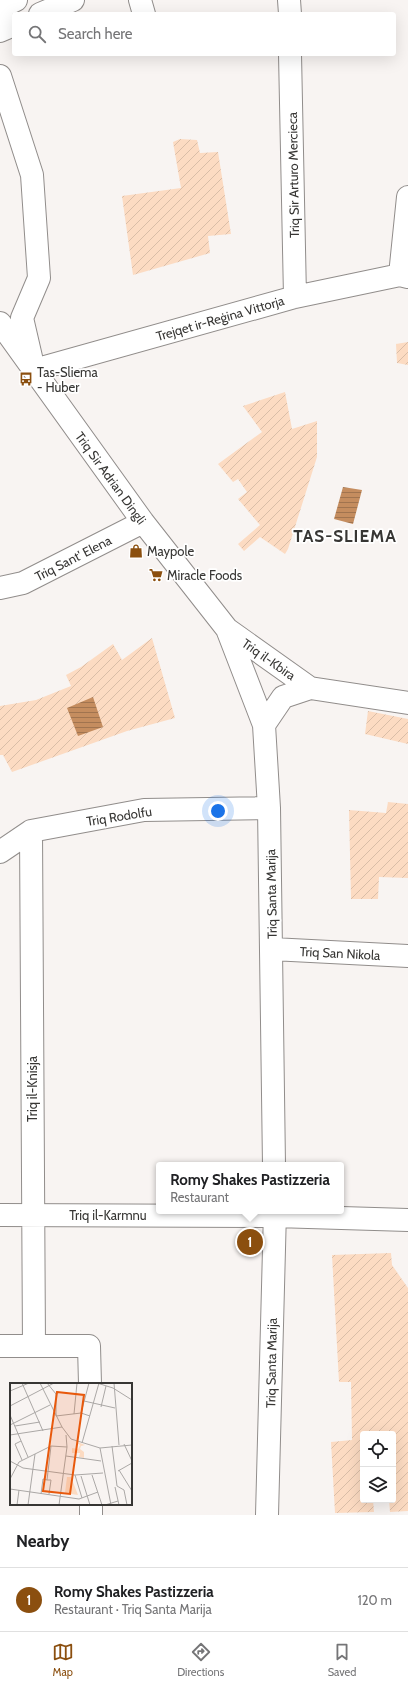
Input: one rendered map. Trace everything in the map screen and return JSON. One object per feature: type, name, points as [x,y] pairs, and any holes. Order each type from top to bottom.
[{"type":"street","points":[[0,8],[16,0]]},
{"type":"street","points":[[45,12],[73,0]]},
{"type":"street","points":[[140,0],[143,12]]},
{"type":"street","points":[[289,0],[290,12]]},
{"type":"street","points":[[0,31],[12,26]]},
{"type":"street","name":"Triq Sir Arturo Mercieca","points":[[290,56],[295,297]]},
{"type":"street","points":[[0,76],[32,175],[39,278],[22,318],[34,370]]},
{"type":"street","points":[[404,276],[408,196]]},
{"type":"street","name":"Trejqet ir-Reġina Vittorja","points":[[34,370],[295,297],[404,276]]},
{"type":"street","name":"Triq Sir Adrian Dingli","points":[[0,323],[143,522],[227,629]]},
{"type":"street","name":"Triq Sant' Elena","points":[[0,588],[24,583],[143,522]]},
{"type":"street","name":"Triq il-Kbira","points":[[227,629],[310,688],[408,703]]},
{"type":"street","name":"Triq Santa Marija","points":[[227,629],[264,725],[269,808],[274,1162]]},
{"type":"street","name":"Triq il-Kbira","points":[[264,725],[283,697],[310,688]]},
{"type":"street","name":"Triq Rodolfu","points":[[0,852],[31,831],[144,810],[269,808]]},
{"type":"street","name":"Triq il-Knisja","points":[[31,831],[34,1346]]},
{"type":"street","name":"Triq San Nikola","points":[[272,949],[408,956]]},
{"type":"street","name":"Triq Santa Marija","points":[[267,1515],[275,1214]]},
{"type":"street","name":"Triq il-Karmnu","points":[[0,1216],[275,1214],[408,1220]]},
{"type":"street","points":[[0,1346],[89,1346],[90,1383]]},
{"type":"shaded area","points":[[180,139],[197,140],[200,153],[218,152],[231,234],[208,236],[210,253],[133,275],[122,196],[181,188],[173,142]]},
{"type":"shaded area","points":[[408,342],[408,365],[397,363],[396,344]]},
{"type":"shaded area","points":[[285,392],[292,429],[317,421],[317,457],[288,549],[285,554],[260,537],[244,551],[238,544],[260,525],[238,499],[247,492],[238,479],[233,482],[218,464],[262,432],[243,406]]},
{"type":"shaded area","points":[[343,487],[362,490],[353,524],[334,519]]},
{"type":"shaded area","points":[[152,638],[175,718],[127,731],[12,772],[3,755],[0,755],[0,706],[36,700],[71,686],[66,675],[81,667],[113,644],[122,660]]},
{"type":"shaded area","points":[[93,697],[103,727],[78,736],[67,708]]},
{"type":"shaded area","points":[[368,711],[408,719],[408,744],[365,734]]},
{"type":"shaded area","points":[[388,802],[408,804],[408,878],[379,877],[378,899],[351,899],[349,810],[386,813]]},
{"type":"shaded area","points":[[391,1253],[392,1265],[408,1288],[408,1511],[390,1512],[389,1503],[396,1503],[396,1431],[360,1431],[360,1503],[373,1503],[374,1512],[335,1513],[331,1442],[352,1440],[351,1382],[339,1382],[332,1255]]},
{"type":"place","name":"Tas-Sliema - Huber","points":[[26,379]]},
{"type":"place","name":"Maypole","points":[[136,551]]},
{"type":"place","name":"Miracle Foods","points":[[156,575]]},
{"type":"place","name":"Romy Shakes Pastizzeria","points":[[250,1242]]},
{"type":"district","name":"TAS-SLIEMA","points":[[345,536]]}]
